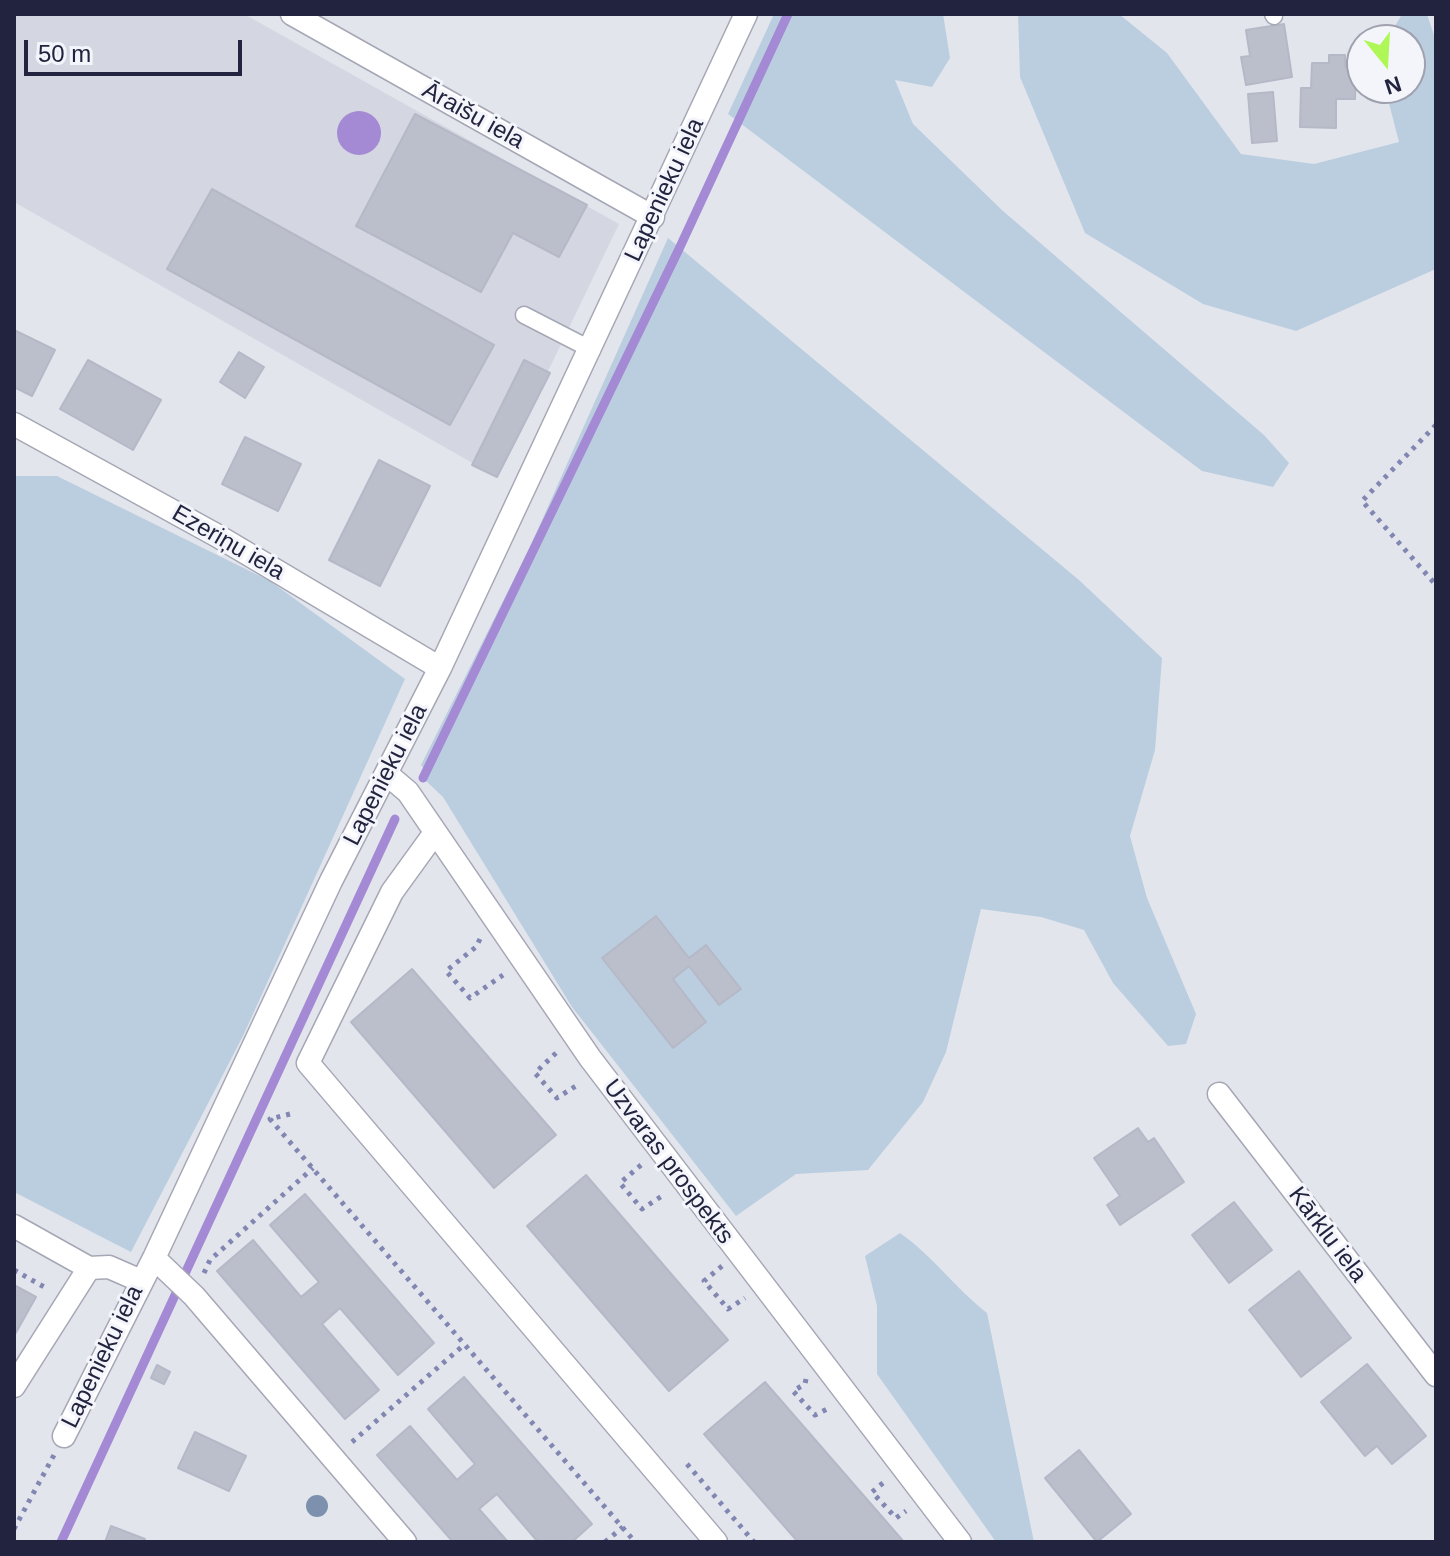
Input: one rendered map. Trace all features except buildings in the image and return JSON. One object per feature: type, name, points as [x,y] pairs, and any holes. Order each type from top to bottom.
[{"type":"street","name":"Āraišu iela","points":[[292,14],[653,217]]},
{"type":"street","name":"Lapenieku iela","points":[[64,1436],[154,1258],[331,881],[388,775],[440,668],[592,350],[746,14]]},
{"type":"street","name":"Ezeriņu iela","points":[[14,424],[216,535],[440,668]]},
{"type":"street","name":"Uzvaras prospekts","points":[[388,775],[408,792],[598,1068],[960,1542]]},
{"type":"street","points":[[434,834],[392,892],[308,1063],[716,1542]]},
{"type":"street","name":"Kārklu iela","points":[[1219,1094],[1436,1375]]},
{"type":"street","points":[[14,1226],[89,1268],[109,1267],[141,1281]]},
{"type":"street","points":[[154,1258],[194,1296],[405,1542]]},
{"type":"street","points":[[14,1386],[89,1268]]},
{"type":"lane","points":[[524,315],[592,350]]},
{"type":"path","points":[[1436,425],[1362,501],[1436,585]]},
{"type":"path","points":[[482,934],[476,947],[446,971],[470,998],[502,974],[512,980]]},
{"type":"path","points":[[558,1048],[553,1059],[535,1073],[557,1098],[574,1085],[584,1084]]},
{"type":"path","points":[[290,1114],[270,1119],[635,1542]]},
{"type":"path","points":[[641,1155],[641,1165],[620,1183],[642,1209],[665,1194],[675,1198]]},
{"type":"path","points":[[194,1296],[210,1260],[313,1168]]},
{"type":"path","points":[[720,1258],[722,1267],[704,1281],[728,1309],[742,1298],[753,1298]]},
{"type":"path","points":[[333,1459],[465,1344]]},
{"type":"path","points":[[807,1372],[805,1384],[793,1391],[815,1415],[824,1408],[836,1409]]},
{"type":"path","name":"Lapenieku iela","points":[[14,1529],[64,1436]]},
{"type":"path","points":[[681,1457],[754,1542]]},
{"type":"path","points":[[887,1473],[887,1480],[872,1492],[896,1518],[907,1510],[918,1511]]},
{"type":"path","points":[[605,1542],[623,1527]]},
{"type":"shaded area","points":[[14,14],[244,14],[619,224],[497,477],[14,202]]},
{"type":"shaded area","points":[[774,14],[943,14],[950,58],[932,87],[895,80],[913,124],[1003,211],[1264,435],[1289,463],[1273,487],[1202,471],[728,114]]},
{"type":"shaded area","points":[[1018,14],[1119,14],[1167,53],[1241,154],[1314,164],[1399,142],[1389,104],[1426,104],[1426,24],[1396,24],[1402,14],[1427,14],[1436,41],[1436,269],[1296,331],[1203,304],[1085,233],[1020,77]]},
{"type":"shaded area","points":[[359,111],[375,117],[381,133],[375,149],[359,155],[343,149],[337,133],[343,117]]},
{"type":"shaded area","points":[[668,238],[1079,580],[1162,658],[1155,750],[1130,836],[1147,898],[1196,1014],[1186,1044],[1168,1046],[1113,983],[1084,930],[1041,917],[981,909],[946,1052],[923,1102],[868,1170],[796,1174],[736,1216],[572,1007],[443,797],[423,778],[426,771],[421,765],[529,549]]},
{"type":"shaded area","points":[[14,476],[57,476],[270,581],[405,679],[243,1036],[131,1252],[14,1192]]},
{"type":"shaded area","points":[[900,1233],[987,1313],[1034,1542],[996,1542],[877,1374],[877,1306],[865,1256]]},
{"type":"waterway","points":[[423,778],[679,249],[788,14]]},
{"type":"waterway","points":[[61,1542],[395,819]]}]
